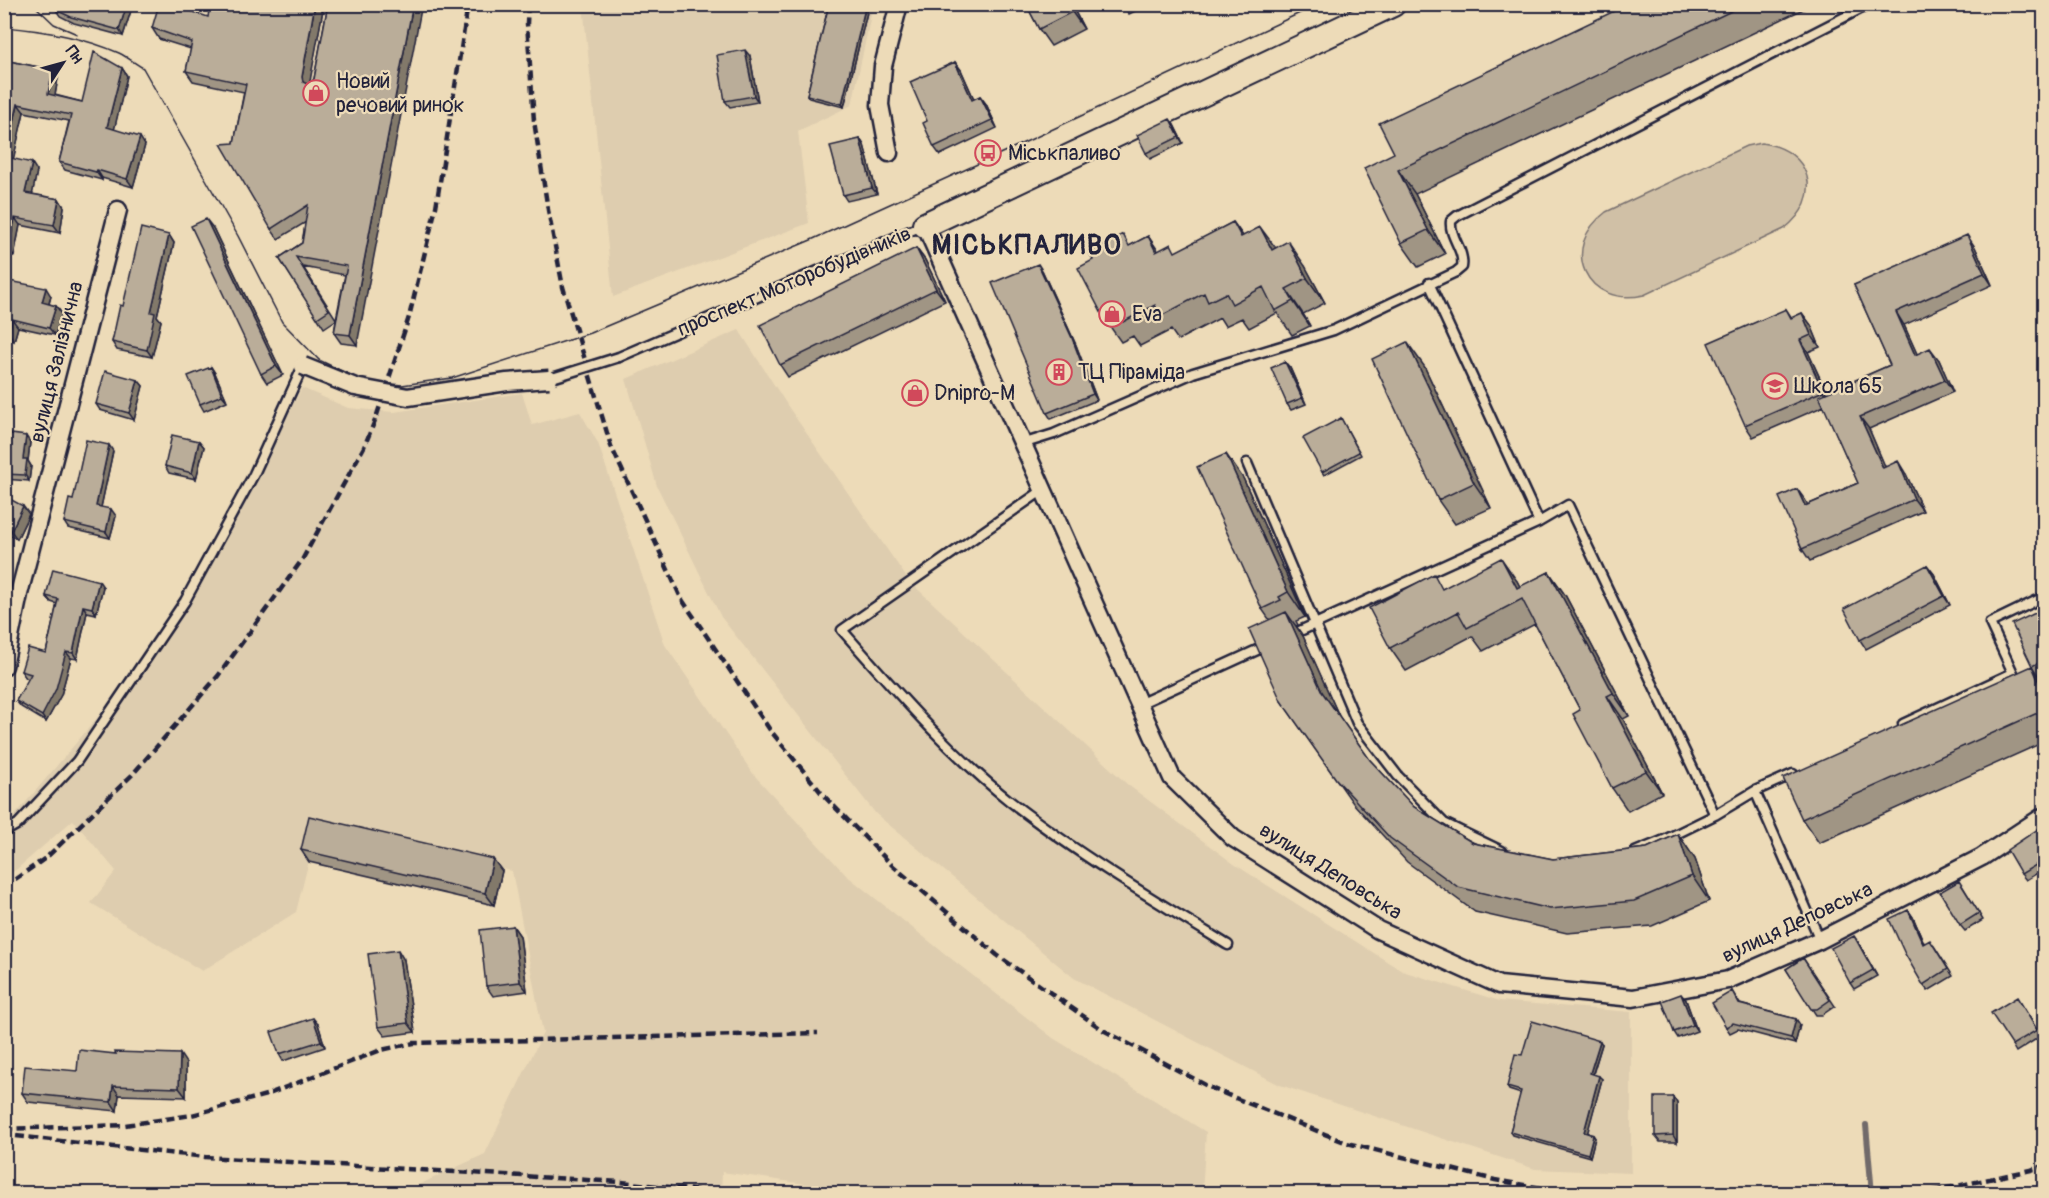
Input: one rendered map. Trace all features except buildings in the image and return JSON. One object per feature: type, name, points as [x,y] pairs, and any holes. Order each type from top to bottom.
[{"type":"street","points":[[889,153],[880,105],[883,66],[899,4]]},
{"type":"street","name":"проспект Моторобудівників","points":[[925,225],[1393,4]]},
{"type":"street","name":"вулиця Залізнична","points":[[4,666],[19,594],[118,210]]},
{"type":"street","name":"вулиця Деповська","points":[[925,225],[1172,778],[1233,838],[1378,930],[1499,985],[1633,998],[1728,980],[1821,940],[1982,856],[2044,816]]},
{"type":"street","points":[[303,366],[355,387],[408,397],[507,382],[549,379]]},
{"type":"lane","points":[[1022,444],[1054,434],[1193,373],[1334,330],[1462,267],[1463,260],[1450,228],[1451,220],[1457,216],[1869,4]]},
{"type":"lane","name":"проспект Моторобудівників","points":[[549,379],[619,357],[925,225]]},
{"type":"lane","points":[[1429,284],[1539,522]]},
{"type":"lane","points":[[4,832],[18,824],[77,761],[185,601],[254,474],[303,366]]},
{"type":"lane","points":[[1247,463],[1356,723],[1398,776],[1444,823],[1510,855]]},
{"type":"lane","points":[[1043,490],[842,630],[922,722],[1011,802],[1128,885],[1228,945]]},
{"type":"lane","points":[[1284,638],[1539,522],[1568,505],[1715,815]]},
{"type":"lane","points":[[1899,726],[2013,673],[1990,623],[2044,597]]},
{"type":"lane","points":[[1139,704],[1274,643]]},
{"type":"lane","points":[[1622,857],[1662,841],[1715,815],[1755,791],[1806,768]]},
{"type":"lane","points":[[1755,791],[1821,940]]},
{"type":"shaded area","points":[[583,5],[873,5],[852,105],[798,131],[809,223],[613,297]]},
{"type":"shaded area","points":[[1761,143],[1778,147],[1792,155],[1802,165],[1807,177],[1808,190],[1805,203],[1797,217],[1784,229],[1644,295],[1624,297],[1607,293],[1594,284],[1585,272],[1582,258],[1584,242],[1591,226],[1606,212],[1746,146]]},
{"type":"shaded area","points":[[739,330],[789,408],[909,581],[1128,785],[1234,864],[1402,971],[1500,1001],[1631,1012],[1631,1173],[1535,1169],[1280,1085],[1074,978],[876,814],[721,617],[657,486],[626,379]]},
{"type":"shaded area","points":[[302,388],[348,408],[394,412],[522,393],[532,425],[580,412],[598,443],[665,645],[754,775],[846,875],[949,957],[1053,1038],[1206,1132],[1202,1193],[867,1193],[722,1172],[721,1193],[401,1193],[485,1154],[543,1033],[512,871],[317,829],[296,912],[202,971],[91,903],[116,871],[73,820],[5,877],[5,827],[180,620]]},
{"type":"waterway","points":[[1866,1125],[1872,1194]]},
{"type":"tram line","points":[[33,4],[54,24],[77,34]]},
{"type":"tram line","points":[[4,27],[33,30],[92,43],[119,53],[143,68],[238,236],[282,322],[319,360],[363,381],[402,385],[452,378],[590,333],[811,240],[1319,4]]},
{"type":"railway","points":[[4,887],[47,857],[132,775],[218,676],[302,560],[364,447],[376,418],[409,317],[436,207],[468,4]]},
{"type":"railway","points":[[528,4],[527,23],[534,121],[548,210],[563,287],[611,446],[681,598],[770,730],[824,796],[892,865],[997,955],[1103,1030],[1213,1089],[1347,1143],[1495,1180],[1576,1194]]},
{"type":"railway","points":[[4,1129],[125,1125],[192,1115],[266,1095],[381,1050],[414,1043],[818,1033]]},
{"type":"railway","points":[[16,1136],[205,1157],[621,1182],[734,1194]]},
{"type":"railway","points":[[1920,1194],[2044,1166]]},
{"type":"place","name":"Новий речовий ринок","points":[[316,93]]},
{"type":"place","name":"Міськпаливо","points":[[988,153]]},
{"type":"place","name":"Eva","points":[[1112,314]]},
{"type":"place","name":"ТЦ Піраміда","points":[[1059,372]]},
{"type":"place","name":"Школа 65","points":[[1775,386]]},
{"type":"place","name":"Dnipro-M","points":[[915,393]]},
{"type":"district","name":"МІСЬКПАЛИВО","points":[[1027,245]]}]
